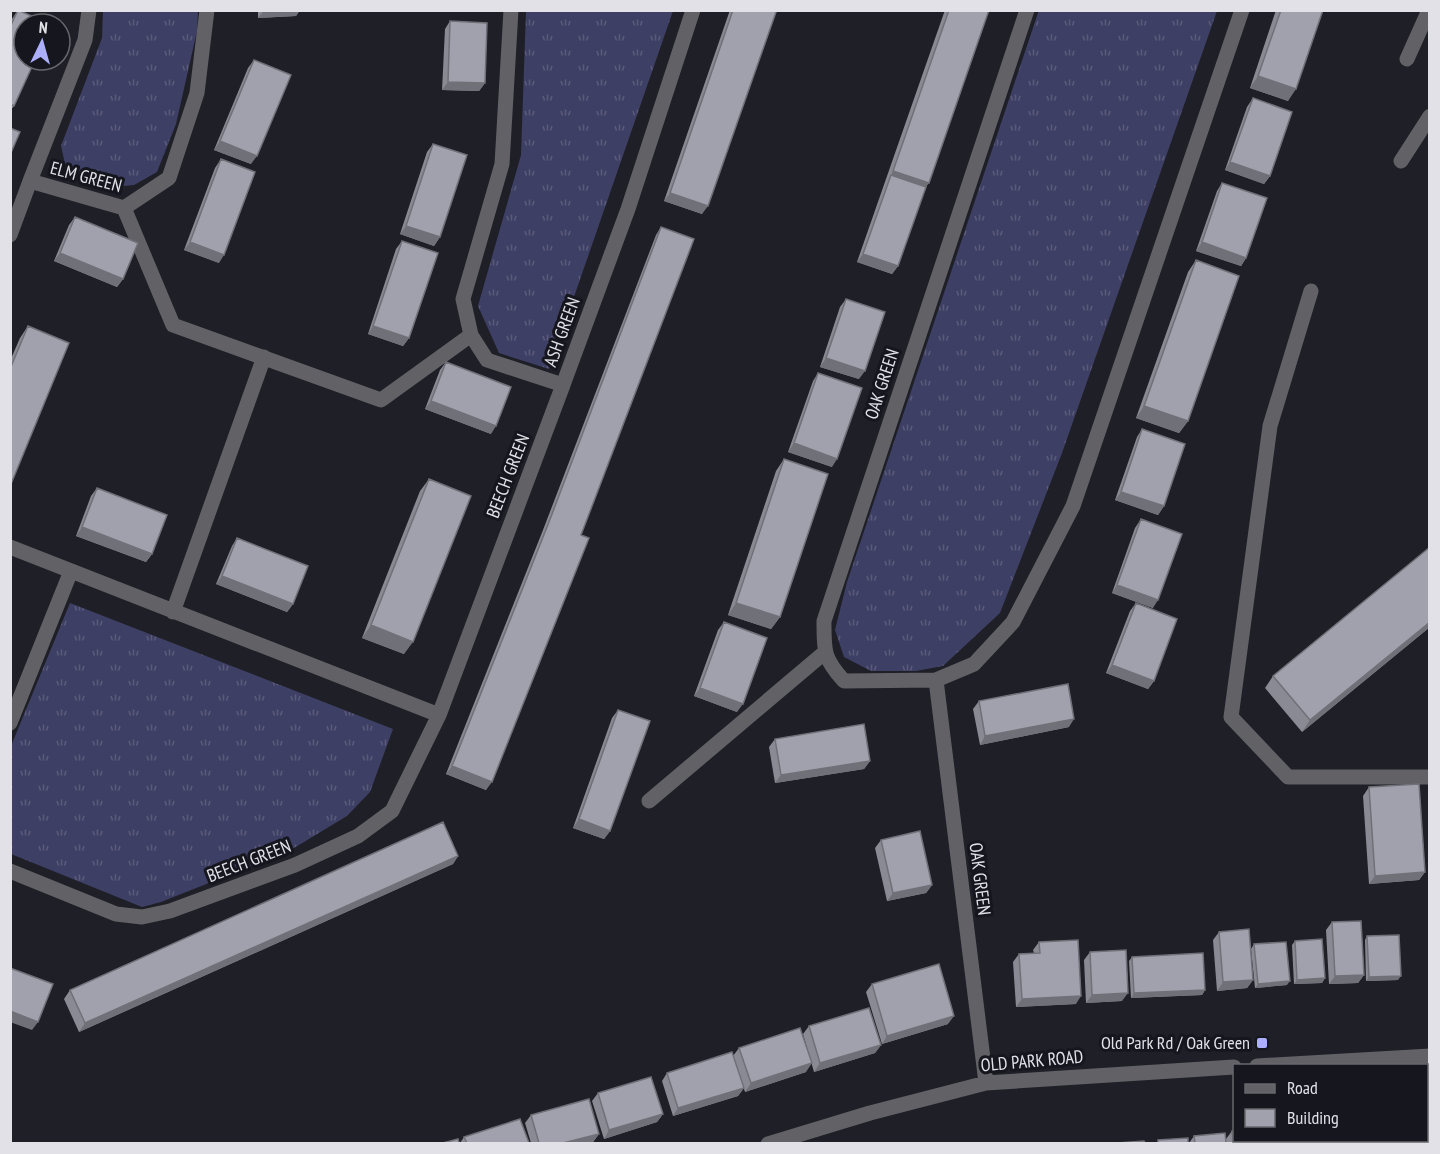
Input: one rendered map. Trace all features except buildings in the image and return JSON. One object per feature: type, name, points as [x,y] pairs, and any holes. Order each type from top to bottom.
[{"type":"street","name":"ELM GREEN","points":[[89,10],[85,40],[30,182],[124,208],[169,178],[197,93],[207,10]]},
{"type":"street","name":"ASH GREEN","points":[[511,10],[502,164],[463,299],[471,335],[486,360],[563,385],[628,209],[693,10]]},
{"type":"street","name":"OAK GREEN","points":[[824,653],[824,621],[1027,10]]},
{"type":"street","points":[[649,801],[824,653],[844,681],[936,680],[974,664],[1012,622],[1073,506],[1242,10]]},
{"type":"street","points":[[1407,59],[1429,10]]},
{"type":"street","points":[[1401,160],[1430,116]]},
{"type":"street","points":[[10,235],[30,182]]},
{"type":"street","points":[[124,208],[173,325],[381,400],[471,335]]},
{"type":"street","points":[[1311,291],[1270,426],[1231,717],[1288,777],[1430,777]]},
{"type":"street","points":[[173,612],[264,357]]},
{"type":"street","name":"BEECH GREEN","points":[[10,871],[116,914],[142,917],[170,911],[306,860],[358,836],[392,811],[439,715],[563,385]]},
{"type":"street","points":[[10,547],[439,715]]},
{"type":"street","points":[[10,723],[71,571]]},
{"type":"street","name":"OAK GREEN","points":[[936,680],[986,1083]]},
{"type":"street","points":[[1276,1064],[1430,1056]]},
{"type":"street","name":"OLD PARK ROAD","points":[[768,1143],[870,1113],[986,1083],[1233,1067]]},
{"type":"green space","points":[[1039,10],[1217,11],[1062,453],[1000,613],[943,666],[916,671],[871,671],[844,657],[835,630],[847,582]]},
{"type":"green space","points":[[103,11],[198,11],[197,31],[176,124],[157,172],[134,185],[102,188],[66,168],[61,146],[102,38]]},
{"type":"green space","points":[[526,11],[673,11],[549,369],[499,353],[478,306],[521,155]]},
{"type":"green space","points":[[70,603],[393,729],[370,792],[347,816],[289,851],[161,902],[142,907],[11,854],[11,746]]},
{"type":"place","name":"Old Park Rd / Oak Green","points":[[1262,1043]]}]
